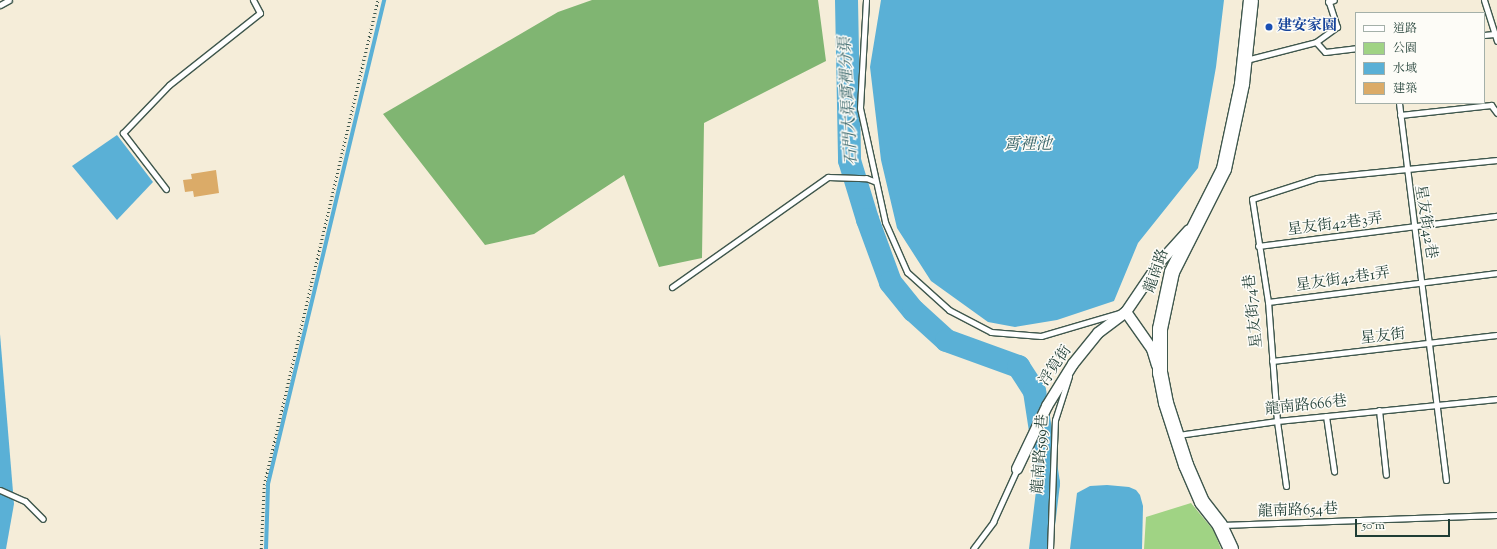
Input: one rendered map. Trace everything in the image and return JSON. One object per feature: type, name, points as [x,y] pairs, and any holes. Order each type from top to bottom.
[{"type":"main road","name":"龍南路","points":[[1231,549],[1220,525],[1202,502],[1186,465],[1178,435],[1166,403],[1160,373],[1160,329],[1165,295],[1172,272],[1195,223],[1224,169],[1233,133],[1244,61],[1251,0]]},
{"type":"street","name":"浮筧街","points":[[1017,469],[1047,406],[1073,364],[1098,333],[1126,312],[1160,262],[1195,223]]},
{"type":"street","points":[[1126,312],[1152,348],[1160,373]]},
{"type":"lane","points":[[0,5],[9,0]]},
{"type":"lane","points":[[166,189],[123,133],[169,85],[260,14],[253,0]]},
{"type":"lane","points":[[866,0],[860,108],[874,181],[884,222],[907,272],[948,310],[991,332],[1041,336],[1126,312]]},
{"type":"lane","points":[[1244,61],[1316,42],[1337,28],[1328,1],[1334,0]]},
{"type":"lane","points":[[1484,0],[1497,41]]},
{"type":"lane","points":[[1485,35],[1494,34]]},
{"type":"lane","points":[[1316,42],[1325,52],[1355,48]]},
{"type":"lane","name":"星友街42巷","points":[[1398,104],[1405,171],[1415,227],[1446,480]]},
{"type":"lane","points":[[1400,115],[1491,105],[1497,113]]},
{"type":"lane","points":[[1405,171],[1497,160]]},
{"type":"lane","name":"星友街74巷","points":[[1286,486],[1277,421],[1268,302],[1258,246],[1252,199],[1318,178],[1405,171]]},
{"type":"lane","points":[[672,287],[828,178],[866,178],[874,181]]},
{"type":"lane","name":"星友街42巷3弄","points":[[1258,246],[1497,216]]},
{"type":"lane","name":"星友街42巷1弄","points":[[1268,302],[1497,273]]},
{"type":"lane","name":"星友街","points":[[1272,361],[1497,335]]},
{"type":"lane","name":"龍南路599巷","points":[[1050,549],[1055,420],[1073,364]]},
{"type":"lane","name":"龍南路666巷","points":[[1178,435],[1277,421],[1380,410],[1437,407],[1497,399]]},
{"type":"lane","points":[[1380,410],[1386,475]]},
{"type":"lane","points":[[1326,416],[1334,471]]},
{"type":"lane","name":"浮筧街","points":[[973,549],[993,522],[1017,469]]},
{"type":"lane","points":[[0,490],[25,501],[43,519]]},
{"type":"lane","name":"龍南路654巷","points":[[1220,525],[1497,515]]},
{"type":"path","points":[[261,549],[264,485],[378,0]]},
{"type":"green space","points":[[592,0],[818,0],[826,61],[704,123],[702,258],[659,267],[624,175],[534,234],[485,245],[383,114],[558,12]]},
{"type":"green space","points":[[1191,503],[1214,531],[1221,549],[1144,549],[1146,517]]},
{"type":"water","name":"霄裡池","points":[[881,0],[1224,0],[1216,67],[1198,168],[1138,243],[1114,301],[1057,320],[1015,327],[988,322],[931,281],[897,228],[881,160],[870,67]]},
{"type":"water","points":[[117,135],[153,182],[117,220],[72,166]]},
{"type":"water","points":[[0,334],[14,504],[6,549],[0,549]]},
{"type":"water","points":[[1107,485],[1129,487],[1136,490],[1140,495],[1143,506],[1142,549],[1070,549],[1077,493],[1090,486]]},
{"type":"building","points":[[216,170],[219,193],[194,197],[193,191],[185,192],[183,180],[192,179],[191,174]]},
{"type":"waterway","points":[[266,549],[268,484],[384,0]]},
{"type":"waterway","name":"石門大渠霄裡分渠","points":[[846,0],[849,160],[867,219],[890,282],[913,310],[946,340],[1018,366],[1034,391],[1048,483],[1040,549]]},
{"type":"place","name":"建安家園","points":[[1269,27]]}]
